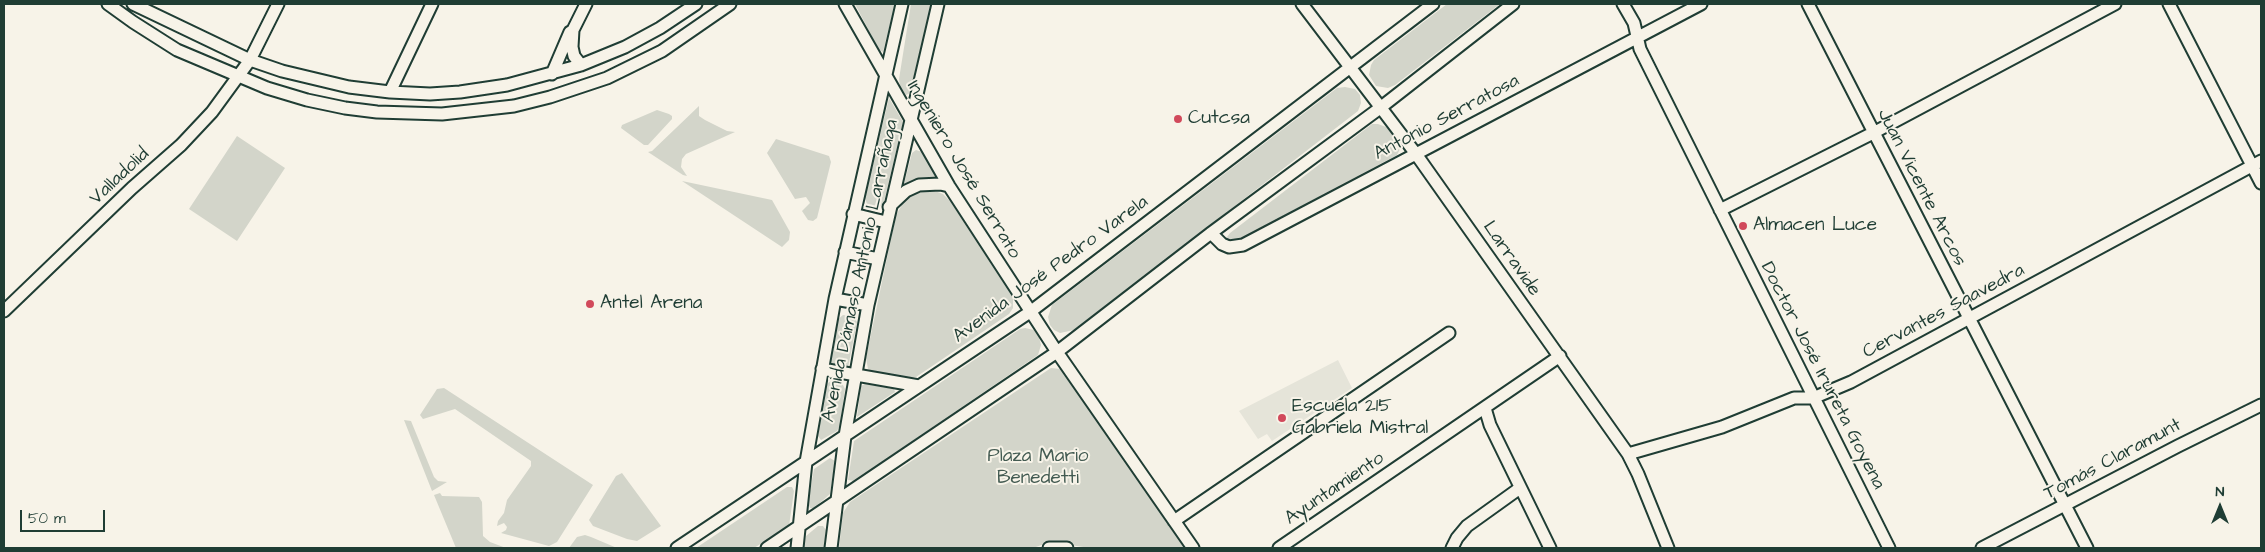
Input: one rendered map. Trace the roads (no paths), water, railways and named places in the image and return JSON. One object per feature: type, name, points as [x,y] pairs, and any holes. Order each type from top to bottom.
[{"type":"street","points":[[108,4],[177,50],[239,77],[308,100],[345,108],[393,113],[463,113],[514,106],[550,98],[607,78],[662,51],[730,4]]},
{"type":"street","points":[[133,4],[250,60],[324,82],[390,92],[460,92],[507,86],[552,74],[600,58],[660,28],[696,4]]},
{"type":"street","name":"Valladolid","points":[[4,311],[132,188],[181,145],[212,112],[250,60],[278,4]]},
{"type":"street","points":[[390,92],[432,4]]},
{"type":"street","points":[[581,65],[574,56],[572,47],[573,30],[586,4]]},
{"type":"street","name":"Ingeniero José Serrato","points":[[846,4],[949,186],[1030,312],[1193,548]]},
{"type":"street","name":"Avenida Dámaso Antonio Larrañaga","points":[[797,548],[806,462],[844,252],[902,4]]},
{"type":"street","name":"Avenida Dámaso Antonio Larrañaga","points":[[831,548],[844,436],[854,374],[889,207],[938,4]]},
{"type":"street","name":"Larravide","points":[[1302,4],[1416,154],[1628,454],[1668,548]]},
{"type":"street","name":"Avenida José Pedro Varela","points":[[677,548],[1030,312],[1433,4]]},
{"type":"street","points":[[767,548],[1057,352],[1212,233],[1380,108],[1514,4]]},
{"type":"street","name":"Doctor José Irureta Goyena","points":[[1624,4],[1634,23],[1640,49],[1889,548]]},
{"type":"street","name":"Antonio Serratosa","points":[[1212,233],[1222,244],[1229,247],[1243,245],[1701,4]]},
{"type":"street","name":"Juan Vicente Arcos","points":[[1808,4],[2087,548]]},
{"type":"street","points":[[1720,210],[1873,132],[2115,4]]},
{"type":"street","points":[[2169,4],[2257,164],[2261,183]]},
{"type":"street","points":[[552,74],[568,33],[573,30]]},
{"type":"street","points":[[600,58],[607,78]]},
{"type":"street","points":[[460,92],[463,113]]},
{"type":"street","name":"Cervantes Saavedra","points":[[1628,454],[1722,427],[1794,398],[1813,398],[1851,382],[2257,164]]},
{"type":"street","points":[[889,207],[906,191],[919,185],[940,184],[949,186]]},
{"type":"street","points":[[853,214],[886,222]]},
{"type":"street","points":[[844,252],[878,259]]},
{"type":"street","points":[[835,299],[868,305]]},
{"type":"street","points":[[1174,521],[1449,333]]},
{"type":"street","name":"Ayuntamiento","points":[[1279,548],[1560,356]]},
{"type":"street","points":[[822,369],[919,386]]},
{"type":"street","name":"Tomás Claramunt","points":[[1982,548],[2261,405]]},
{"type":"street","points":[[1484,408],[1490,425],[1550,548]]},
{"type":"street","points":[[1452,548],[1457,538],[1467,526],[1520,488]]},
{"type":"street","points":[[1049,548],[1068,548]]},
{"type":"place","name":"Cutcsa","points":[[1178,119]]},
{"type":"place","name":"Almacen Luce","points":[[1743,226]]},
{"type":"place","name":"Antel Arena","points":[[590,304]]},
{"type":"place","name":"Escuela 215 Gabriela Mistral","points":[[1282,418]]},
{"type":"park label","name":"Plaza Mario Benedetti","points":[[1038,468]]}]
